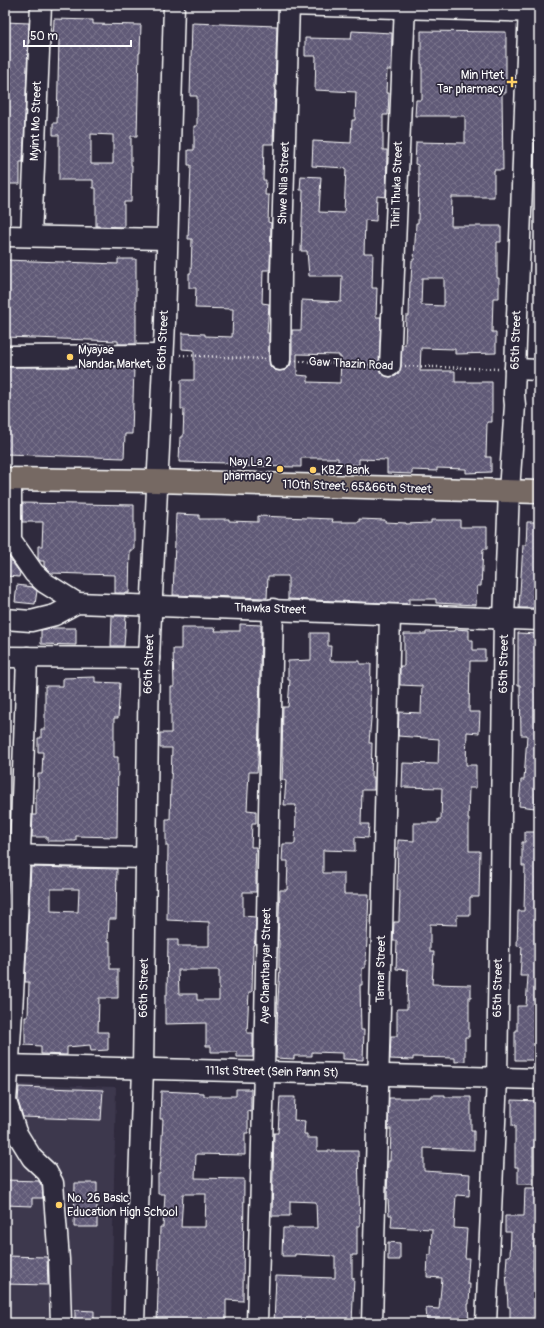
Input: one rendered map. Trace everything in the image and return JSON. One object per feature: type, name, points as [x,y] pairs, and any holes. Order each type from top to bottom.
[{"type":"main road","name":"110th Street, 65&66th Street","points":[[8,479],[156,481],[539,492]]},
{"type":"street","name":"Myint Mo Street","points":[[31,236],[41,5]]},
{"type":"street","name":"66th Street","points":[[134,1323],[143,1069],[149,658],[162,355],[165,322],[166,239],[174,5]]},
{"type":"street","points":[[289,5],[405,6],[533,10]]},
{"type":"street","name":"Shwe Nila Street","points":[[280,360],[289,5]]},
{"type":"street","name":"Thiri Thuka Street","points":[[390,366],[405,6]]},
{"type":"street","name":"65th Street","points":[[486,1323],[496,1078],[504,618],[533,10]]},
{"type":"street","points":[[5,236],[166,239]]},
{"type":"street","points":[[5,356],[162,355]]},
{"type":"street","points":[[515,369],[539,370]]},
{"type":"street","points":[[8,479],[8,543],[34,573],[45,583],[78,603]]},
{"type":"street","name":"Thawka Street","points":[[5,619],[31,621],[55,615],[78,603],[539,620]]},
{"type":"street","name":"Aye Chantharyar Street","points":[[257,1323],[264,1072],[273,609]]},
{"type":"street","name":"Tamar Street","points":[[372,1323],[390,615]]},
{"type":"street","points":[[5,657],[149,658]]},
{"type":"street","points":[[27,657],[13,855],[6,1101],[16,1132],[32,1158],[47,1172],[53,1183],[59,1260],[61,1323]]},
{"type":"street","points":[[13,855],[146,858]]},
{"type":"street","name":"111st Street (Sein Pann St)","points":[[7,1065],[539,1079]]},
{"type":"path","name":"Gaw Thazin Road","points":[[162,355],[194,355],[390,366],[515,369]]},
{"type":"shaded area","name":"No. 26 Basic Education High School","points":[[5,1084],[116,1087],[111,1323],[5,1323]]},
{"type":"building","points":[[54,19],[93,20],[93,24],[141,25],[137,136],[131,136],[131,202],[124,202],[124,227],[96,226],[96,188],[93,188],[93,180],[59,180],[59,135],[53,135],[53,123],[57,123],[59,40],[53,40]],"holes":[[[91,134],[113,135],[113,164],[91,164]]]},
{"type":"building","points":[[5,22],[29,23],[23,162],[20,162],[20,184],[5,184]]},
{"type":"building","points":[[192,23],[277,26],[273,144],[264,144],[263,180],[266,180],[265,195],[269,195],[268,222],[271,223],[270,270],[263,270],[262,303],[269,304],[267,333],[269,333],[270,366],[274,370],[286,370],[290,366],[292,360],[292,330],[301,330],[302,300],[341,302],[342,276],[309,276],[307,251],[301,251],[303,190],[300,190],[301,176],[321,177],[319,212],[344,213],[346,168],[312,166],[313,141],[351,143],[352,120],[355,120],[356,92],[315,90],[316,56],[305,56],[305,38],[351,39],[352,31],[392,33],[391,70],[387,70],[386,93],[389,93],[388,115],[383,115],[383,150],[387,150],[386,197],[377,196],[376,221],[365,220],[364,253],[373,253],[372,288],[377,288],[376,317],[381,317],[380,372],[390,377],[396,376],[401,367],[402,345],[405,345],[406,316],[409,316],[412,260],[414,260],[416,223],[418,223],[419,174],[418,165],[415,164],[416,142],[465,143],[465,116],[415,116],[416,100],[422,100],[421,31],[506,32],[506,93],[502,93],[503,170],[494,170],[494,197],[452,197],[451,226],[501,226],[501,242],[497,242],[497,278],[499,278],[499,298],[493,298],[492,332],[496,332],[496,353],[455,354],[455,349],[421,348],[420,371],[455,371],[455,382],[492,382],[492,422],[487,422],[486,457],[491,457],[491,472],[466,473],[466,469],[437,468],[437,471],[412,470],[412,474],[387,473],[387,460],[359,459],[359,465],[338,464],[338,458],[301,458],[301,467],[231,466],[231,463],[179,462],[180,437],[183,437],[184,409],[181,409],[181,380],[194,380],[194,350],[182,349],[182,333],[232,337],[233,309],[195,308],[196,288],[189,288],[192,239],[188,239],[191,165],[188,165],[188,150],[194,150],[194,126],[197,126],[197,96],[190,96]],"holes":[[[422,278],[444,278],[444,306],[421,305]],[[297,354],[339,355],[339,357],[341,357],[340,383],[308,382],[308,376],[297,375]]]},
{"type":"building","points":[[118,259],[136,259],[136,344],[118,344],[118,341],[5,337],[5,260],[118,264]]},
{"type":"building","points":[[5,367],[134,367],[132,434],[125,434],[124,458],[5,454]]},
{"type":"building","points":[[22,503],[134,505],[134,550],[130,550],[129,593],[115,593],[115,575],[51,573],[44,566],[44,561],[40,561],[38,558],[38,546],[42,546],[43,522],[22,522]]},
{"type":"building","points":[[176,514],[199,515],[199,519],[229,519],[229,521],[258,522],[258,516],[333,519],[332,522],[359,522],[359,519],[385,520],[385,522],[406,524],[431,523],[431,520],[460,520],[460,527],[487,527],[487,549],[483,549],[481,586],[477,586],[476,605],[436,603],[436,599],[409,599],[409,604],[288,599],[288,576],[268,576],[267,598],[173,595]]},
{"type":"building","points":[[527,522],[539,522],[539,608],[519,608],[523,545],[526,545]]},
{"type":"building","points":[[5,555],[8,556],[20,573],[19,577],[5,576]]},
{"type":"building","points":[[17,585],[32,587],[37,591],[35,604],[15,602]]},
{"type":"building","points":[[112,616],[126,616],[124,646],[111,646]]},
{"type":"building","points":[[240,624],[261,625],[258,763],[257,772],[249,772],[247,810],[256,811],[256,823],[252,823],[251,847],[256,847],[256,892],[243,892],[243,916],[256,917],[255,939],[253,945],[252,992],[249,992],[247,1033],[253,1033],[253,1057],[237,1057],[237,1052],[211,1052],[211,1046],[206,1046],[206,1023],[165,1024],[168,940],[178,940],[178,946],[209,946],[209,922],[167,920],[168,846],[166,846],[166,819],[170,819],[172,748],[160,748],[160,733],[171,733],[171,687],[174,687],[173,649],[181,649],[181,628],[216,628],[215,631],[240,631]],"holes":[[[178,970],[219,970],[219,1000],[197,1000],[197,994],[179,994]]]},
{"type":"building","points":[[52,628],[76,628],[76,645],[41,644],[41,630]]},
{"type":"building","points":[[455,629],[469,630],[469,640],[473,640],[473,650],[485,650],[485,661],[470,661],[469,712],[480,712],[479,733],[467,732],[466,765],[476,765],[476,788],[469,788],[468,819],[469,851],[480,851],[479,897],[470,897],[470,915],[457,915],[457,925],[430,924],[430,952],[434,952],[432,984],[471,985],[471,997],[469,997],[469,1037],[465,1037],[465,1061],[455,1062],[455,1058],[413,1057],[413,1060],[390,1059],[391,1036],[397,1036],[397,1009],[407,1009],[408,970],[396,969],[397,941],[393,941],[394,922],[399,922],[400,890],[397,890],[398,840],[414,841],[414,823],[438,823],[438,819],[441,819],[442,788],[402,787],[403,763],[438,764],[439,739],[398,736],[399,712],[421,713],[422,686],[400,685],[400,666],[404,666],[404,634],[426,634],[426,632],[455,631]]},
{"type":"building","points":[[311,633],[328,633],[328,646],[331,646],[330,661],[360,661],[360,664],[371,664],[370,707],[372,707],[369,743],[372,743],[371,777],[374,777],[374,790],[362,790],[361,824],[369,824],[368,838],[355,837],[355,851],[323,850],[323,873],[344,873],[344,894],[369,894],[366,961],[365,968],[362,968],[362,985],[360,985],[361,1030],[364,1030],[363,1060],[343,1059],[343,1053],[312,1052],[312,1056],[294,1056],[294,1059],[276,1058],[280,968],[278,940],[280,890],[287,890],[288,861],[282,861],[283,844],[295,844],[296,813],[296,805],[284,805],[286,781],[282,780],[283,707],[288,707],[290,680],[288,680],[288,661],[311,660]]},
{"type":"building","points":[[518,633],[539,634],[539,772],[535,808],[519,806],[521,780],[524,780],[527,735],[521,735],[520,685],[518,685]]},
{"type":"building","points":[[95,677],[95,682],[120,683],[118,718],[114,718],[114,757],[118,757],[117,837],[76,836],[76,841],[47,841],[47,837],[32,837],[33,815],[36,815],[36,789],[38,789],[38,774],[42,774],[43,752],[38,752],[38,738],[41,738],[41,729],[45,729],[45,686],[63,686],[63,678]]},
{"type":"building","points":[[525,832],[539,832],[539,1060],[515,1060],[517,1006],[526,1006],[528,976],[520,976],[522,947],[517,946],[518,911],[524,911],[525,866],[522,866],[522,842],[525,842]]},
{"type":"building","points":[[31,867],[117,869],[116,919],[109,919],[108,941],[110,941],[110,969],[118,969],[118,998],[99,998],[98,1032],[108,1032],[108,1050],[91,1051],[90,1045],[67,1047],[67,1055],[41,1054],[41,1046],[25,1045],[25,1017],[28,1017],[29,982],[25,982]],"holes":[[[51,889],[79,889],[78,912],[51,911]]]},
{"type":"building","points":[[19,1087],[103,1090],[101,1120],[23,1117],[18,1101]]},
{"type":"building","points":[[236,1089],[251,1089],[251,1112],[248,1111],[248,1133],[245,1133],[245,1155],[196,1154],[195,1178],[244,1179],[243,1301],[226,1300],[226,1323],[157,1323],[160,1227],[163,1227],[165,1194],[158,1194],[158,1174],[160,1174],[163,1119],[160,1119],[161,1091],[204,1093],[204,1096],[236,1096]],"holes":[[[183,1194],[206,1194],[205,1227],[181,1227]]]},
{"type":"building","points":[[431,1095],[445,1095],[445,1097],[471,1097],[471,1131],[474,1131],[474,1150],[424,1148],[424,1171],[470,1174],[469,1196],[456,1195],[454,1228],[467,1229],[465,1258],[469,1258],[467,1284],[470,1284],[468,1304],[469,1323],[427,1323],[426,1308],[439,1309],[442,1278],[427,1277],[428,1255],[431,1255],[432,1229],[391,1227],[392,1215],[389,1215],[387,1199],[391,1129],[388,1129],[389,1098],[418,1098],[431,1097]]},
{"type":"building","points":[[280,1097],[295,1097],[294,1120],[305,1121],[304,1134],[307,1134],[307,1138],[317,1138],[317,1151],[358,1151],[360,1226],[357,1226],[357,1255],[352,1255],[352,1278],[354,1278],[352,1323],[339,1323],[339,1321],[274,1323],[276,1276],[335,1278],[335,1256],[295,1254],[295,1256],[282,1256],[283,1228],[317,1228],[316,1202],[290,1201],[290,1216],[272,1216],[274,1133],[278,1133]]},
{"type":"building","points":[[512,1100],[539,1101],[539,1147],[533,1147],[533,1184],[518,1184],[518,1167],[515,1167],[515,1126],[512,1126]]},
{"type":"building","points":[[5,1180],[39,1181],[42,1186],[43,1198],[32,1198],[32,1206],[5,1205]]},
{"type":"building","points":[[75,1183],[97,1183],[97,1227],[74,1227]]},
{"type":"building","points":[[525,1188],[539,1188],[539,1243],[534,1243],[533,1271],[539,1271],[539,1307],[535,1307],[535,1323],[510,1323],[510,1307],[508,1307],[506,1270],[507,1256],[510,1256],[511,1232],[505,1232],[505,1216],[524,1216]]},
{"type":"building","points":[[388,1242],[400,1243],[400,1260],[388,1260]]},
{"type":"building","points":[[5,1256],[47,1257],[48,1285],[5,1284]]},
{"type":"building","points":[[75,1310],[94,1311],[94,1323],[75,1323]]},
{"type":"place","name":"Min Htet Tar pharmacy","points":[[512,82]]},
{"type":"place","name":"Myayae Nandar Market","points":[[70,357]]},
{"type":"place","name":"Nay La 2 pharmacy","points":[[280,469]]},
{"type":"place","name":"KBZ Bank","points":[[313,470]]},
{"type":"place","name":"No. 26 Basic Education High School","points":[[59,1205]]}]
